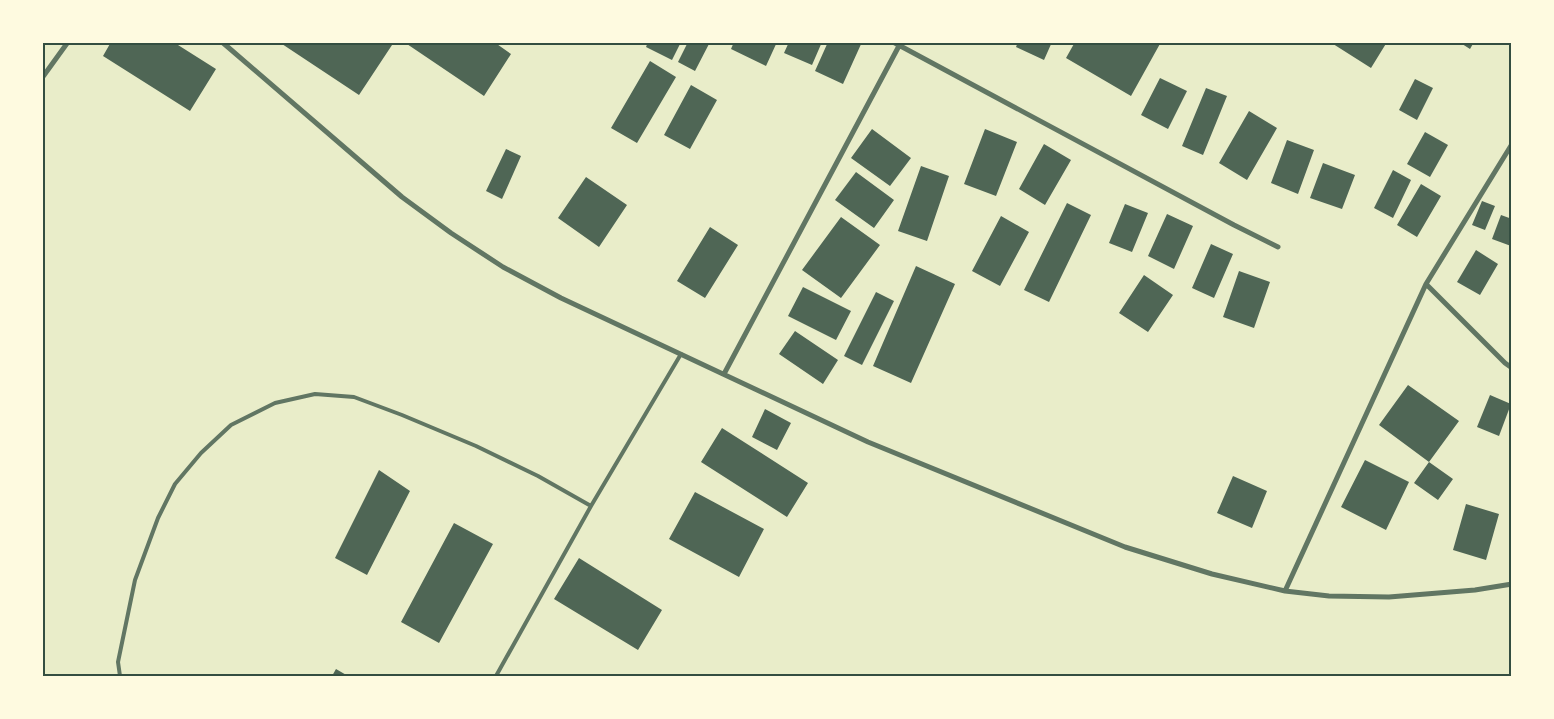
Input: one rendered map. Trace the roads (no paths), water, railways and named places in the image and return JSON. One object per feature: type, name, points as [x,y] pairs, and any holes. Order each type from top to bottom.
[{"type":"street","points":[[42,78],[68,42]]},
{"type":"street","points":[[222,42],[402,196],[451,233],[503,267],[561,298],[868,442],[1125,546],[1212,574],[1285,591],[1328,596],[1390,597],[1475,590],[1512,584]]},
{"type":"street","points":[[893,42],[900,44],[1278,247]]},
{"type":"street","points":[[724,374],[900,44]]},
{"type":"street","points":[[1285,591],[1426,284],[1512,144]]},
{"type":"street","points":[[1426,284],[1512,368]]},
{"type":"lane","points":[[496,676],[591,506],[681,354]]},
{"type":"lane","points":[[120,676],[118,662],[135,580],[158,518],[175,484],[201,453],[231,425],[275,403],[315,394],[354,397],[476,446],[538,476],[591,506]]}]
